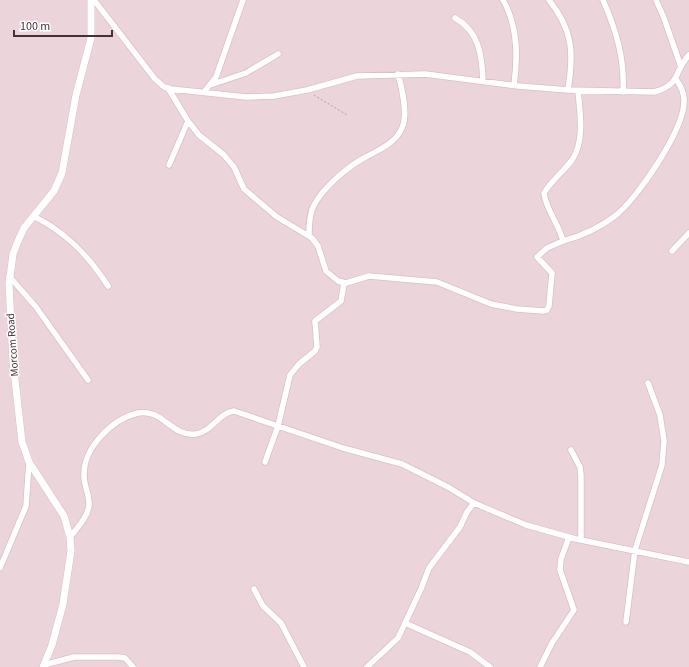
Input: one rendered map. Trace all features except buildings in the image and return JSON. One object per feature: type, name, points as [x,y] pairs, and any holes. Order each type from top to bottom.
[{"type":"street","name":"Morcom Road","points":[[43,666],[52,645],[63,604],[71,551],[70,537],[64,516],[30,462],[22,442],[13,362],[9,276],[13,254],[24,228],[35,217],[54,191],[62,173],[76,95],[91,38],[91,0]]},
{"type":"street","points":[[94,0],[159,83],[168,88],[246,97],[274,96],[307,90],[357,76],[398,74],[425,74],[568,90],[654,92],[664,89],[676,79],[689,54]]},
{"type":"street","points":[[204,92],[216,77],[243,0]]},
{"type":"street","points":[[503,0],[512,18],[515,35],[517,64],[514,85]]},
{"type":"street","points":[[549,0],[568,31],[572,49],[572,68],[568,90]]},
{"type":"street","points":[[604,0],[623,60],[623,92]]},
{"type":"street","points":[[656,0],[664,18],[681,67]]},
{"type":"street","points":[[455,18],[468,26],[476,40],[483,67],[483,80]]},
{"type":"street","points":[[210,85],[246,73],[278,54]]},
{"type":"street","points":[[309,235],[313,206],[322,194],[352,165],[393,141],[403,127],[403,94],[398,74]]},
{"type":"street","points":[[168,88],[188,121],[199,135],[224,155],[234,167],[244,189],[277,217],[309,235],[318,246],[328,273],[338,281],[344,283],[369,276],[437,282],[491,304],[518,309],[545,311],[549,306],[552,274],[537,256],[547,248],[592,231],[615,216],[647,181],[675,131],[683,110],[684,99],[682,88],[676,79]]},
{"type":"street","points":[[563,241],[559,228],[546,205],[544,193],[556,175],[571,161],[577,151],[580,127],[578,90]]},
{"type":"street","points":[[169,165],[188,121]]},
{"type":"street","points":[[35,217],[51,225],[68,237],[86,255],[108,286]]},
{"type":"street","points":[[672,251],[689,234]]},
{"type":"street","points":[[9,276],[36,307],[88,380]]},
{"type":"street","points":[[265,462],[278,426],[290,375],[299,364],[315,351],[317,343],[315,321],[341,301],[344,283]]},
{"type":"street","points":[[626,622],[635,550],[662,465],[664,441],[660,415],[648,383]]},
{"type":"street","points":[[70,537],[86,516],[89,505],[84,476],[86,464],[97,441],[114,424],[138,413],[148,412],[156,414],[187,434],[196,434],[204,431],[222,414],[234,411],[343,448],[402,464],[442,483],[474,503],[526,525],[581,540],[689,562]]},
{"type":"street","points":[[571,450],[580,467],[581,475],[581,540]]},
{"type":"street","points":[[0,568],[26,506],[30,462]]},
{"type":"street","points":[[367,667],[398,638],[429,568],[460,527],[467,512],[474,503]]},
{"type":"street","points":[[540,667],[552,644],[574,610],[560,570],[561,559],[569,537]]},
{"type":"street","points":[[254,589],[263,606],[281,623],[304,667]]},
{"type":"street","points":[[405,623],[470,652],[490,667]]},
{"type":"street","points":[[43,666],[74,657],[118,657],[125,658],[133,667]]},
{"type":"path","points":[[307,90],[347,115]]},
{"type":"shaded area","points":[[0,0],[689,0],[689,667],[0,667]]}]
